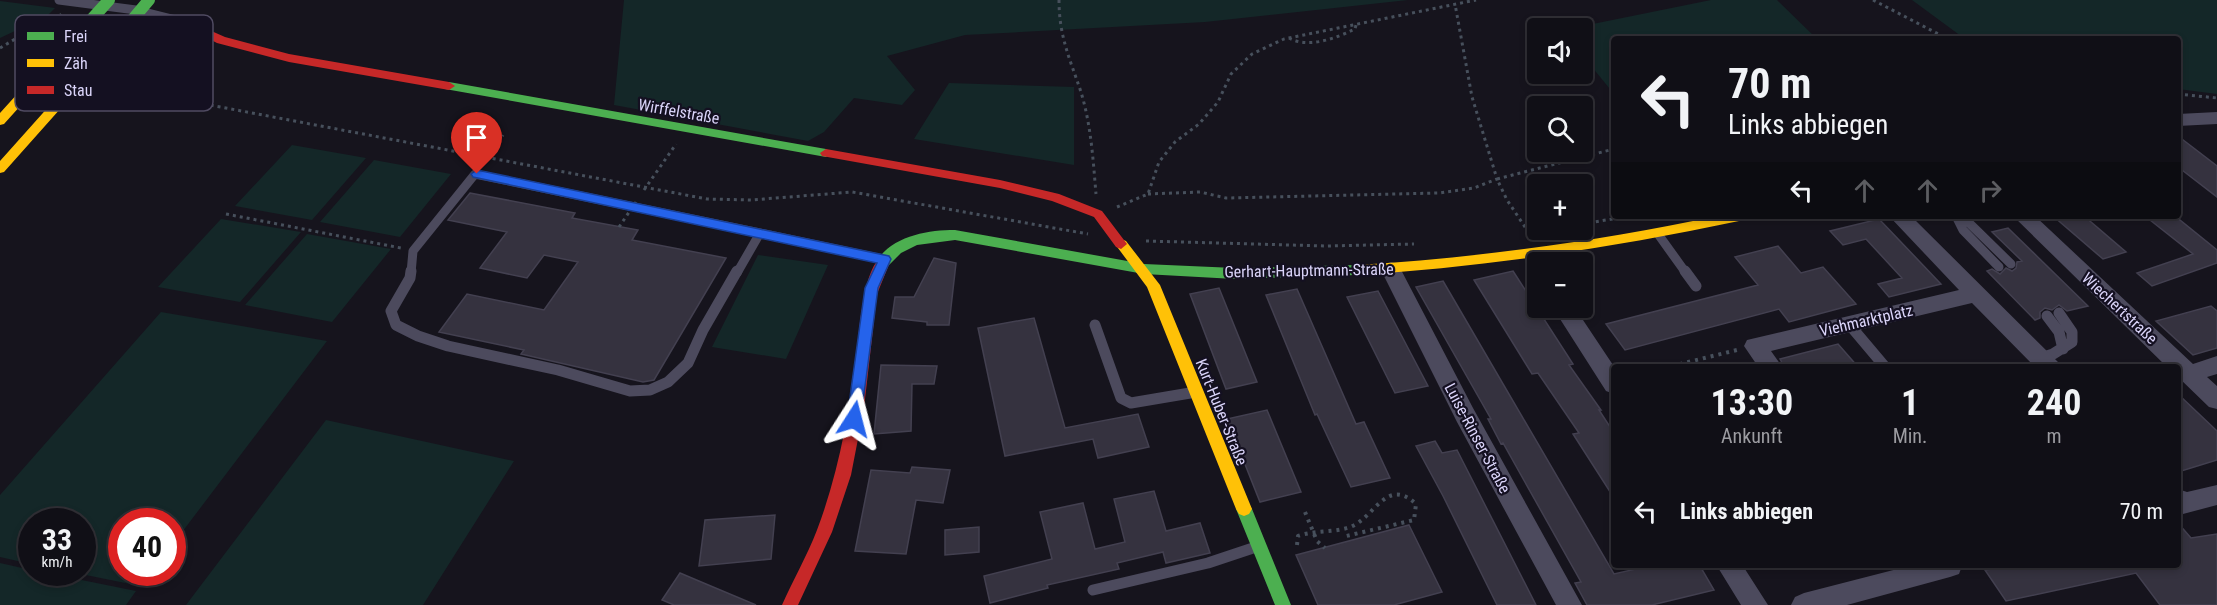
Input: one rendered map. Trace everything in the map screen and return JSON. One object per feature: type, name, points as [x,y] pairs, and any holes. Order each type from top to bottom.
[{"type":"main road","points":[[95,15],[109,0]]},
{"type":"main road","points":[[136,15],[149,0]]},
{"type":"main road","points":[[213,36],[221,40]]},
{"type":"main road","name":"Wirffelstraße","points":[[221,40],[289,58],[1000,184],[1055,197],[1098,214],[1118,239]]},
{"type":"main road","points":[[0,121],[15,104]]},
{"type":"main road","points":[[0,169],[52,111]]},
{"type":"main road","name":"Gerhart-Hauptmann-Straße","points":[[1578,252],[1726,219]]},
{"type":"main road","name":"Gerhart-Hauptmann-Straße","points":[[885,259],[897,248],[916,239],[935,235],[957,235],[1141,268],[1232,272],[1391,270],[1527,262]]},
{"type":"main road","name":"Kurt-Huber-Straße","points":[[1118,239],[1153,285],[1283,605]]},
{"type":"main road","points":[[790,605],[831,515],[848,457],[858,400],[872,288],[885,259]]},
{"type":"street","points":[[2181,120],[2217,117]]},
{"type":"street","points":[[1902,219],[2045,363]]},
{"type":"street","name":"Wiechertstraße","points":[[2026,219],[2179,364]]},
{"type":"street","name":"Luise-Rinser-Straße","points":[[1391,270],[1465,415],[1569,605]]},
{"type":"street","name":"Viehmarktplatz","points":[[1755,346],[1976,294]]},
{"type":"street","points":[[1570,318],[1611,381]]},
{"type":"street","points":[[1755,346],[1769,364]]},
{"type":"street","points":[[2190,374],[2217,364]]},
{"type":"street","name":"Wiechertstraße","points":[[2181,365],[2217,400]]},
{"type":"street","points":[[2181,503],[2217,495]]},
{"type":"street","points":[[1730,568],[1755,605]]},
{"type":"street","points":[[1804,605],[1932,568]]},
{"type":"lane","points":[[59,0],[136,10],[156,15]]},
{"type":"lane","points":[[760,233],[703,330],[688,363],[668,382],[650,390],[630,391],[569,373],[448,346],[418,336],[396,325],[392,311],[410,278],[413,251],[475,174],[760,233],[885,259]]},
{"type":"lane","points":[[1958,219],[1963,230],[1999,267]]},
{"type":"lane","points":[[1965,219],[2011,264]]},
{"type":"lane","points":[[1658,234],[1696,286]]},
{"type":"lane","points":[[2045,363],[2072,342],[2073,332],[2059,313]]},
{"type":"lane","points":[[2047,316],[2059,332],[2063,348]]},
{"type":"lane","points":[[1095,324],[1121,398],[1131,404],[1196,392]]},
{"type":"lane","points":[[1848,324],[1883,364]]},
{"type":"lane","points":[[1094,590],[1208,563],[1259,546]]},
{"type":"path","points":[[1059,0],[1059,24],[1066,54],[1080,90],[1092,142],[1098,214],[1148,194],[1200,192],[1226,198],[1438,193],[1474,188],[1497,179],[1611,150]]},
{"type":"path","points":[[1148,194],[1159,162],[1175,142],[1199,124],[1218,102],[1231,74],[1252,54],[1288,38],[1476,0]]},
{"type":"path","points":[[1873,0],[1941,36]]},
{"type":"path","points":[[60,15],[75,2]]},
{"type":"path","points":[[1455,4],[1472,97],[1497,179],[1506,200],[1527,230]]},
{"type":"path","points":[[1288,38],[1295,42],[1321,41],[1349,32],[1355,29],[1356,25]]},
{"type":"path","points":[[0,48],[15,39]]},
{"type":"path","points":[[213,46],[221,40]]},
{"type":"path","points":[[2181,94],[2217,98]]},
{"type":"path","points":[[213,106],[707,199],[751,200],[852,192],[1118,239],[1326,246],[1420,243]]},
{"type":"path","points":[[645,189],[687,129]]},
{"type":"path","points":[[487,159],[503,135]]},
{"type":"path","points":[[619,227],[636,202]]},
{"type":"path","points":[[226,214],[413,251]]},
{"type":"path","points":[[1593,222],[1612,219]]},
{"type":"path","points":[[1518,234],[1527,233]]},
{"type":"path","points":[[1681,364],[1755,346]]},
{"type":"path","points":[[1297,545],[1298,536],[1312,532],[1338,531],[1358,524],[1383,500],[1395,494],[1407,496],[1416,504],[1414,520],[1342,537]]},
{"type":"path","points":[[1305,512],[1312,532],[1325,548]]},
{"type":"green space","points":[[624,0],[1408,0],[1205,22],[965,35],[887,56],[915,90],[902,105],[854,98],[824,132],[808,141],[614,105]]},
{"type":"green space","points":[[1711,0],[1777,0],[1814,36],[1611,36],[1611,90],[1593,68],[1593,24]]},
{"type":"green space","points":[[1912,0],[2217,0],[2217,94],[2181,89],[2181,36],[1961,36]]},
{"type":"green space","points":[[0,1],[55,8],[48,15],[15,15],[15,31],[0,38]]},
{"type":"green space","points":[[949,83],[1074,87],[1074,165],[914,139]]},
{"type":"green space","points":[[292,145],[366,158],[312,220],[235,206]]},
{"type":"green space","points":[[374,160],[451,174],[400,237],[320,222]]},
{"type":"green space","points":[[221,219],[301,232],[240,302],[158,287]]},
{"type":"green space","points":[[307,234],[391,249],[332,322],[245,305]]},
{"type":"green space","points":[[758,255],[828,265],[786,359],[712,347]]},
{"type":"green space","points":[[161,312],[327,341],[186,527],[186,508],[108,508],[108,580],[96,577],[96,508],[18,508],[18,561],[0,557],[0,495]]},
{"type":"green space","points":[[326,420],[514,461],[423,605],[186,605]]},
{"type":"green space","points":[[0,563],[18,567],[18,586],[96,586],[96,583],[136,591],[126,605],[0,605]]},
{"type":"building","points":[[2181,138],[2217,166],[2217,197],[2181,169]]},
{"type":"building","points":[[470,193],[575,213],[572,218],[638,230],[632,240],[726,258],[654,380],[643,382],[521,354],[524,350],[439,332],[467,294],[544,310],[578,262],[544,255],[527,278],[480,268],[507,232],[448,220]]},
{"type":"building","points":[[1879,219],[1941,284],[1889,297],[1878,284],[1902,278],[1866,239],[1843,245],[1830,231]]},
{"type":"building","points":[[2056,219],[2088,219],[2126,252],[2103,259]]},
{"type":"building","points":[[2149,219],[2179,219],[2217,250],[2217,263],[2152,286],[2137,273],[2193,254]]},
{"type":"building","points":[[2008,228],[2088,306],[2067,311],[2059,305],[2052,310],[2045,308],[2040,312],[2040,318],[2035,320],[1987,271],[1992,269],[2000,274],[2006,268],[2012,271],[2016,268],[2017,262],[2022,261],[1992,232]]},
{"type":"building","points":[[1778,246],[1801,273],[1823,267],[1856,304],[1789,322],[1779,309],[1625,350],[1606,324],[1758,285],[1735,257]]},
{"type":"building","points":[[934,258],[956,263],[949,325],[927,325],[927,322],[892,318],[895,297],[914,297]]},
{"type":"building","points":[[1513,271],[1527,293],[1527,318],[1543,318],[1573,364],[1569,365],[1601,410],[1599,410],[1611,428],[1611,493],[1573,434],[1579,433],[1538,373],[1532,374],[1474,280]]},
{"type":"building","points":[[1443,281],[1614,574],[1640,568],[1701,568],[1714,590],[1652,605],[1587,605],[1575,583],[1581,582],[1503,443],[1501,444],[1488,419],[1491,419],[1416,287]]},
{"type":"building","points":[[1219,288],[1257,382],[1226,389],[1190,294]]},
{"type":"building","points":[[1297,289],[1356,424],[1364,422],[1390,478],[1351,487],[1317,414],[1315,415],[1266,295]]},
{"type":"building","points":[[1378,291],[1428,386],[1395,393],[1347,297]]},
{"type":"building","points":[[2211,306],[2217,311],[2217,348],[2193,355],[2156,321]]},
{"type":"building","points":[[1034,318],[1065,428],[1138,414],[1149,447],[1098,458],[1093,439],[1005,456],[978,328]]},
{"type":"building","points":[[1838,344],[1856,364],[1783,364],[1780,359]]},
{"type":"building","points":[[881,365],[937,366],[934,384],[912,384],[911,431],[874,434]]},
{"type":"building","points":[[2181,397],[2217,431],[2217,460],[2181,471]]},
{"type":"building","points":[[1267,410],[1301,492],[1260,502],[1227,419]]},
{"type":"building","points":[[1435,441],[1442,453],[1457,450],[1536,605],[1497,605],[1416,446]]},
{"type":"building","points":[[912,467],[950,470],[943,503],[916,500],[906,554],[855,551],[871,470],[910,473]]},
{"type":"building","points":[[1154,491],[1166,531],[1200,523],[1210,553],[1166,563],[1163,552],[1117,563],[1119,569],[1047,585],[1048,588],[990,603],[984,576],[1052,559],[1040,512],[1083,503],[1095,549],[1125,542],[1114,499]]},
{"type":"building","points":[[775,515],[771,559],[699,566],[705,520]]},
{"type":"building","points":[[1409,525],[1442,592],[1394,605],[1318,605],[1296,555]]},
{"type":"building","points":[[2181,526],[2191,538],[2217,534],[2217,605],[2160,605],[2136,573],[2006,601],[1985,570],[1999,568],[2181,568]]},
{"type":"building","points":[[979,527],[979,552],[945,555],[945,530]]},
{"type":"building","points":[[680,573],[756,605],[674,605],[662,600]]},
{"type":"traffic: fast","points":[[95,15],[109,0]]},
{"type":"traffic: fast","points":[[136,15],[149,0]]},
{"type":"traffic: fast","points":[[449,86],[826,153]]},
{"type":"traffic: fast","points":[[883,262],[904,244],[930,237],[955,235],[1144,269],[1235,274],[1356,270]]},
{"type":"traffic: fast","points":[[1244,509],[1283,605]]},
{"type":"traffic: slow","points":[[0,121],[15,104]]},
{"type":"traffic: slow","points":[[0,169],[52,111]]},
{"type":"traffic: slow","points":[[1356,270],[1500,258],[1596,244],[1724,219]]},
{"type":"traffic: slow","points":[[1121,244],[1153,285],[1244,509]]},
{"type":"traffic: jam","points":[[213,36],[289,58],[449,86]]},
{"type":"traffic: jam","points":[[826,153],[1000,184],[1055,197],[1098,214],[1121,244]]},
{"type":"traffic: jam","points":[[790,605],[824,532],[843,475],[857,408],[870,294],[883,262]]},
{"type":"route","points":[[477,174],[885,259],[872,288],[854,419]]}]
